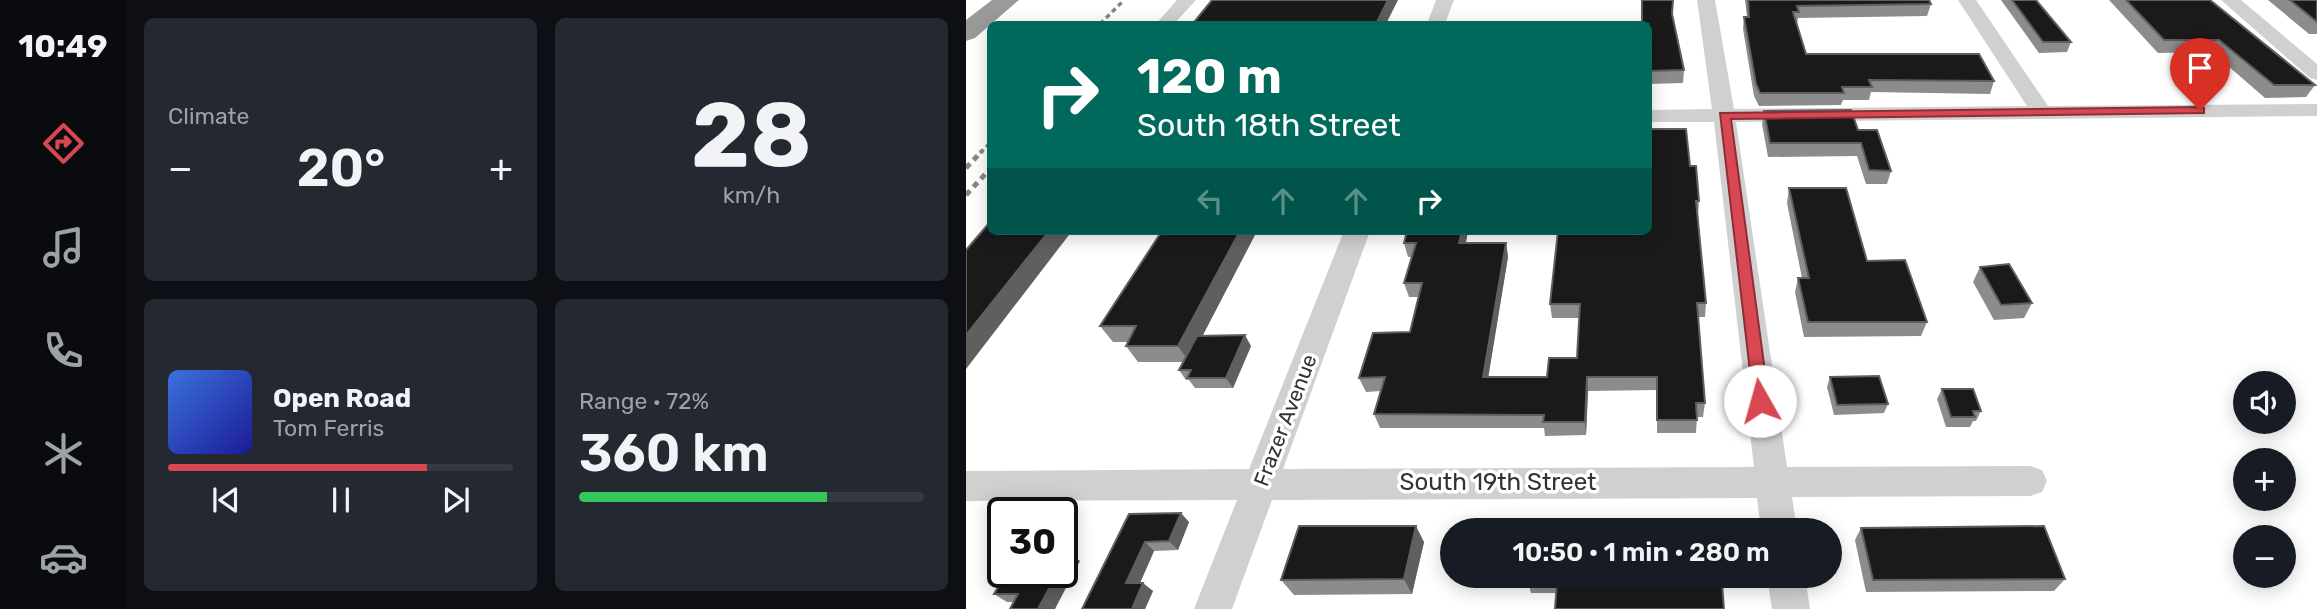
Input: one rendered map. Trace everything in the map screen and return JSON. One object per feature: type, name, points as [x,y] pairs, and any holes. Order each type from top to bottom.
[{"type":"highway","points":[[966,33],[1007,0]]},
{"type":"street","points":[[1168,21],[1187,0]]},
{"type":"street","points":[[1437,21],[1445,0]]},
{"type":"street","points":[[1706,0],[1724,115],[1777,518]]},
{"type":"street","points":[[1967,0],[2041,111]]},
{"type":"street","points":[[2230,0],[2317,74]]},
{"type":"street","points":[[1652,116],[2317,110]]},
{"type":"street","name":"Frazer Avenue","points":[[1213,609],[1355,235]]},
{"type":"street","name":"South 19th Street","points":[[966,486],[2030,481]]},
{"type":"street","points":[[1788,588],[1791,609]]},
{"type":"building","points":[[1212,0],[1388,0],[1378,21],[1195,21]]},
{"type":"building","points":[[1642,0],[1673,0],[1672,14],[1684,70],[1652,71],[1652,21],[1642,21]]},
{"type":"building","points":[[1748,0],[1929,0],[1931,4],[1797,6],[1799,12],[1793,12],[1806,54],[1979,54],[1994,81],[1869,80],[1872,87],[1842,87],[1844,93],[1760,93],[1744,17],[1749,17]]},
{"type":"building","points":[[2012,0],[2036,0],[2071,42],[2043,42]]},
{"type":"building","points":[[2126,0],[2210,0],[2315,85],[2274,85],[2219,40],[2164,40]]},
{"type":"building","points":[[2290,0],[2317,0],[2317,22]]},
{"type":"building","points":[[1851,110],[1858,130],[1877,130],[1891,171],[1869,170],[1861,143],[1770,143],[1764,111]]},
{"type":"building","points":[[1652,129],[1686,129],[1690,166],[1696,166],[1699,201],[1696,201],[1706,303],[1697,303],[1705,403],[1696,403],[1697,420],[1657,420],[1657,377],[1587,377],[1585,422],[1543,422],[1544,415],[1374,414],[1385,377],[1359,378],[1373,333],[1410,332],[1422,283],[1404,283],[1416,243],[1404,243],[1406,235],[1461,235],[1459,243],[1506,243],[1483,377],[1547,377],[1549,358],[1577,358],[1580,304],[1550,304],[1558,235],[1652,235]]},
{"type":"building","points":[[1789,188],[1846,188],[1867,261],[1905,260],[1927,322],[1808,322],[1798,278],[1809,278]]},
{"type":"building","points":[[987,226],[987,235],[1046,235],[966,335],[966,250]]},
{"type":"building","points":[[1159,235],[1238,235],[1178,346],[1126,346],[1136,326],[1100,326]]},
{"type":"building","points":[[2009,264],[2032,303],[2001,305],[1980,267]]},
{"type":"building","points":[[1245,335],[1226,378],[1187,378],[1191,370],[1179,370],[1197,336]]},
{"type":"building","points":[[1879,376],[1888,404],[1837,405],[1830,377]]},
{"type":"building","points":[[1942,389],[1973,389],[1981,411],[1973,411],[1975,417],[1951,417]]},
{"type":"building","points":[[1181,513],[1169,541],[1145,542],[1126,583],[1143,583],[1132,609],[1082,609],[1129,514]]},
{"type":"building","points":[[1299,526],[1416,526],[1404,579],[1281,580]]},
{"type":"building","points":[[2044,526],[2065,579],[1873,580],[1861,528]]},
{"type":"building","points":[[998,588],[1049,588],[1038,609],[1010,609],[1018,594],[994,594]]},
{"type":"building","points":[[1557,588],[1722,588],[1724,609],[1555,609]]},
{"type":"railway","points":[[1103,21],[1124,0]]},
{"type":"railway","points":[[982,151],[987,146]]},
{"type":"railway","points":[[966,168],[982,151]]},
{"type":"railway","points":[[966,195],[987,172]]},
{"type":"route","points":[[1760,401],[1724,115],[2200,110]]}]
